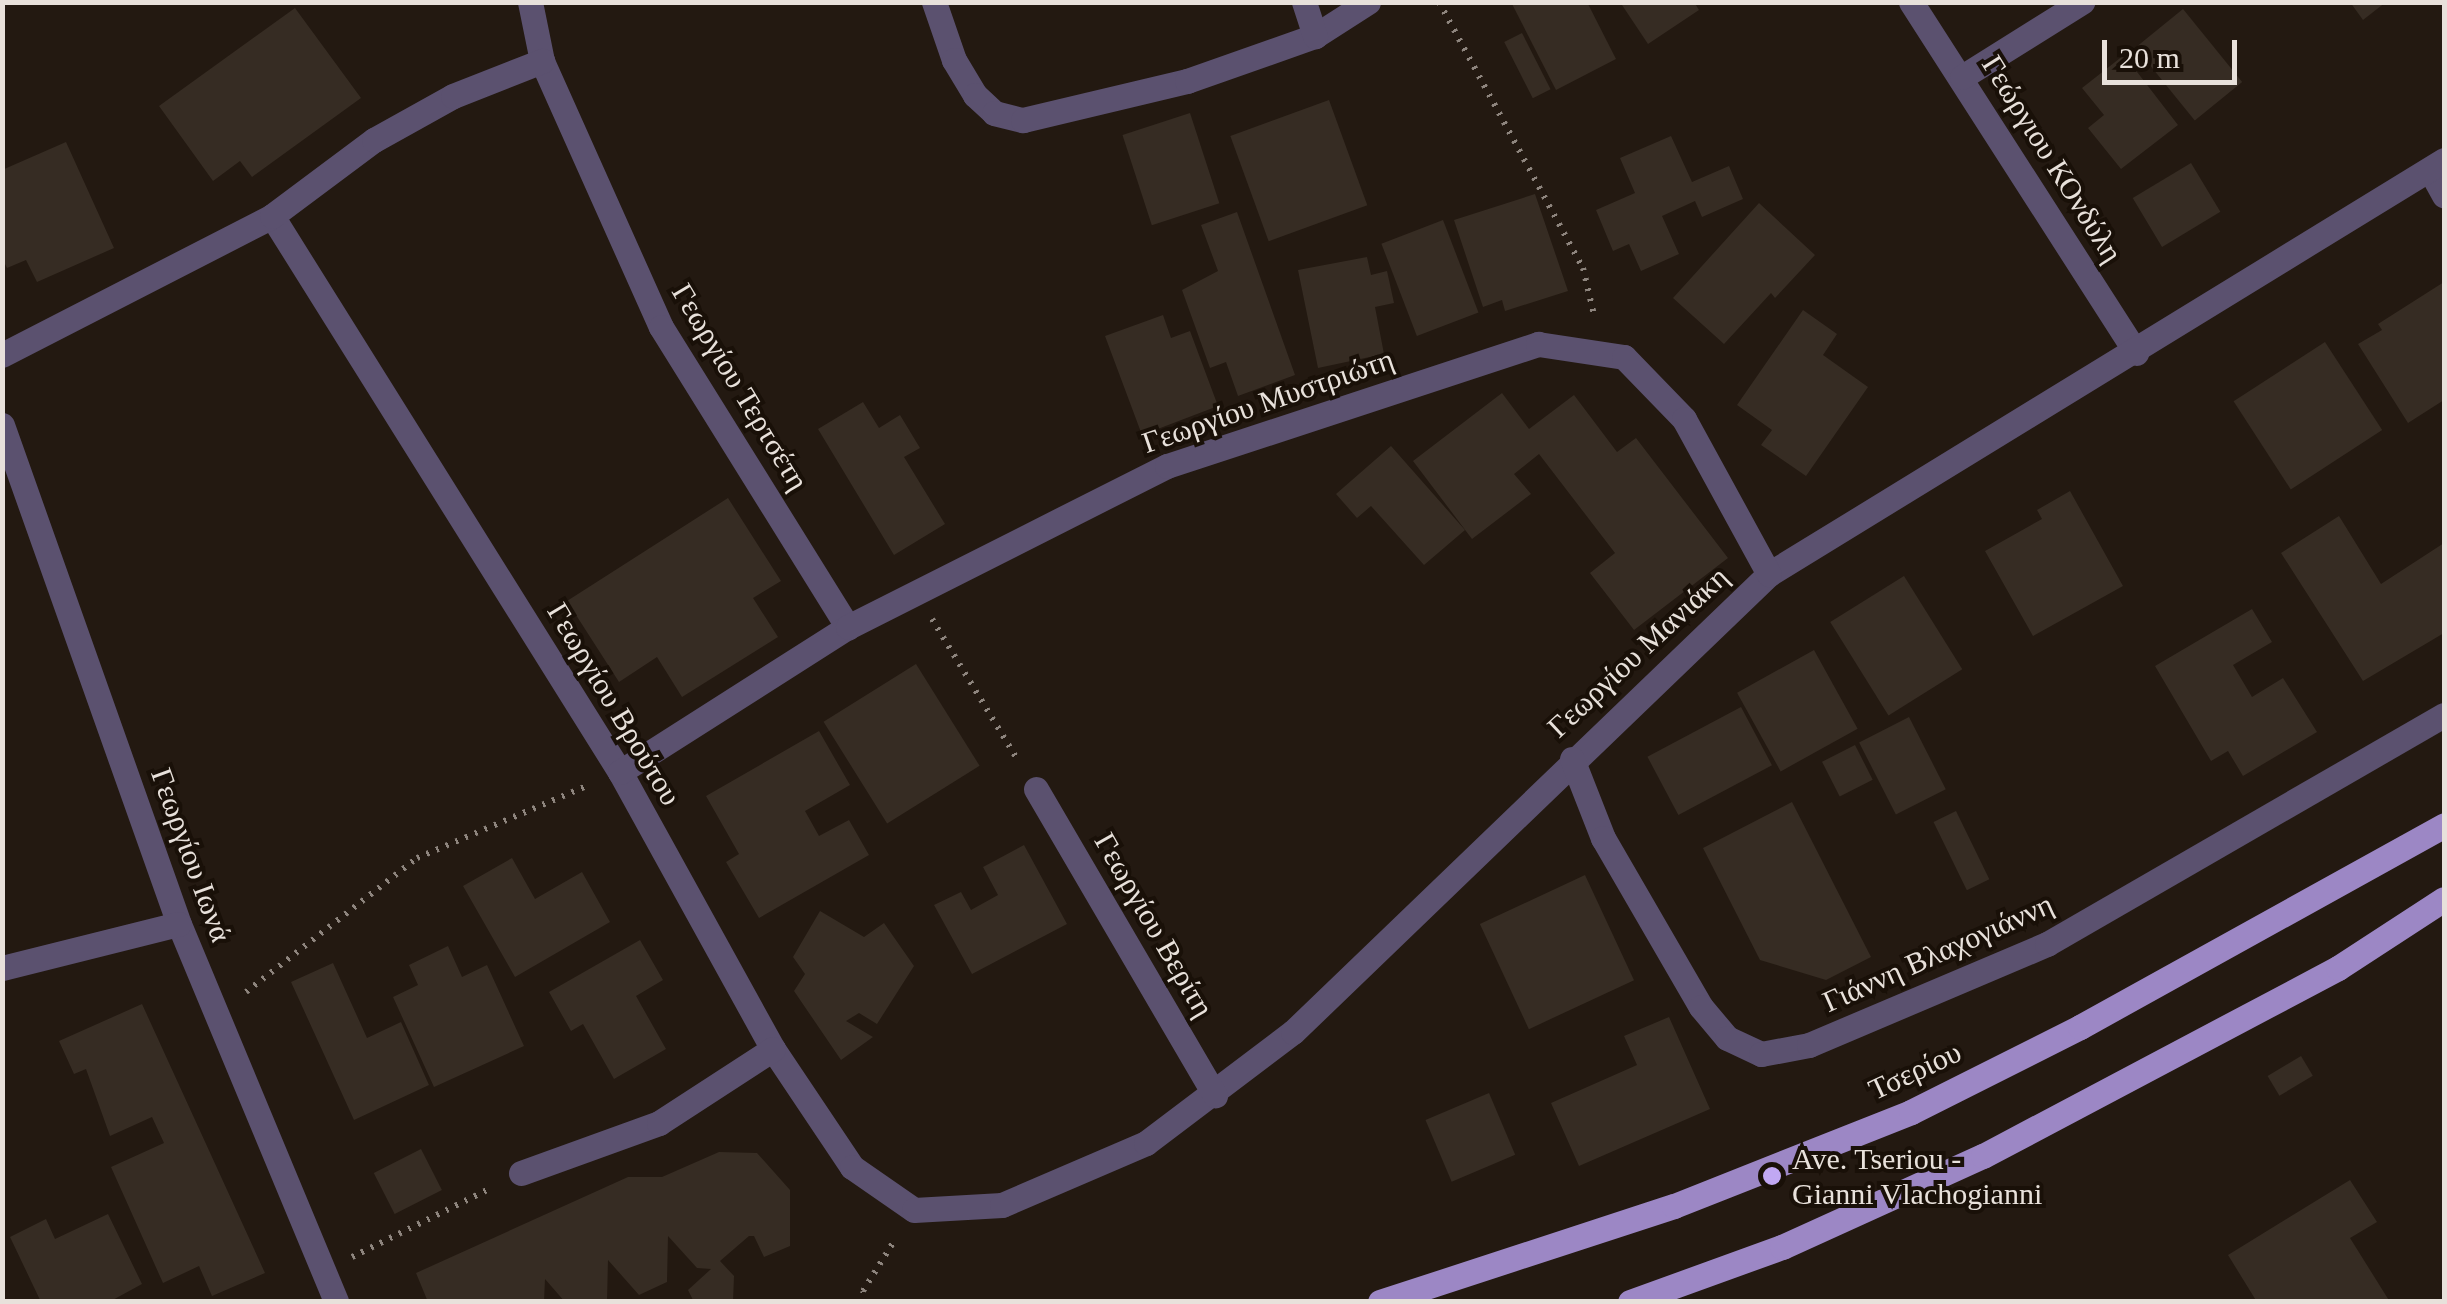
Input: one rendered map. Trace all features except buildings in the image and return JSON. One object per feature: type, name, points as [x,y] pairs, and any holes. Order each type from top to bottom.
[{"type":"main road","name":"Τσερίου","points":[[1380,1302],[1674,1206],[1911,1112],[2080,1028],[2444,825]]},
{"type":"main road","points":[[1630,1302],[1782,1247],[1982,1156],[2338,968],[2444,899]]},
{"type":"street","name":"Γεωργίου Τερτσέτη","points":[[530,2],[542,61],[661,327],[848,628]]},
{"type":"street","points":[[934,2],[954,60],[975,95],[994,113],[1023,120],[1187,81],[1316,36],[1368,2]]},
{"type":"street","points":[[1304,2],[1316,36]]},
{"type":"street","name":"Γεώργιου ΚΟνδύλη","points":[[1910,2],[2136,353]]},
{"type":"street","points":[[1962,78],[2082,2]]},
{"type":"street","points":[[2,354],[272,216],[374,140],[453,96],[542,61]]},
{"type":"street","points":[[2437,165],[2444,195]]},
{"type":"street","name":"Γεωργίου Μανιάκη","points":[[914,1210],[1002,1205],[1146,1143],[1215,1095],[1292,1032],[1769,574],[2136,353],[2437,165]]},
{"type":"street","name":"Γεωργίου Βρούτου","points":[[272,216],[620,772],[773,1049],[852,1167],[914,1210]]},
{"type":"street","name":"Γεωργίου Μυστριώτη","points":[[620,772],[848,628],[1167,466],[1538,344],[1624,357],[1684,419],[1769,574]]},
{"type":"street","name":"Γεωργίου Ιωνά","points":[[2,425],[180,924],[336,1302]]},
{"type":"street","name":"Γιάννη Βλαχογιάννη","points":[[1572,759],[1604,838],[1701,1007],[1727,1038],[1761,1054],[1809,1045],[2047,944],[2444,715]]},
{"type":"street","name":"Γεωργίου Βερίτη","points":[[1036,788],[1215,1095]]},
{"type":"street","points":[[2,968],[180,924]]},
{"type":"street","points":[[521,1172],[659,1123],[773,1049]]},
{"type":"path","points":[[1439,2],[1584,268],[1604,354]]},
{"type":"path","points":[[916,593],[1036,788]]},
{"type":"path","points":[[217,1015],[416,858],[620,772]]},
{"type":"path","points":[[324,1271],[521,1172]]},
{"type":"path","points":[[867,1302],[863,1291],[914,1210]]},
{"type":"place","name":"Ave. Tseriou - Gianni Vlachogianni","points":[[1772,1176]]}]
